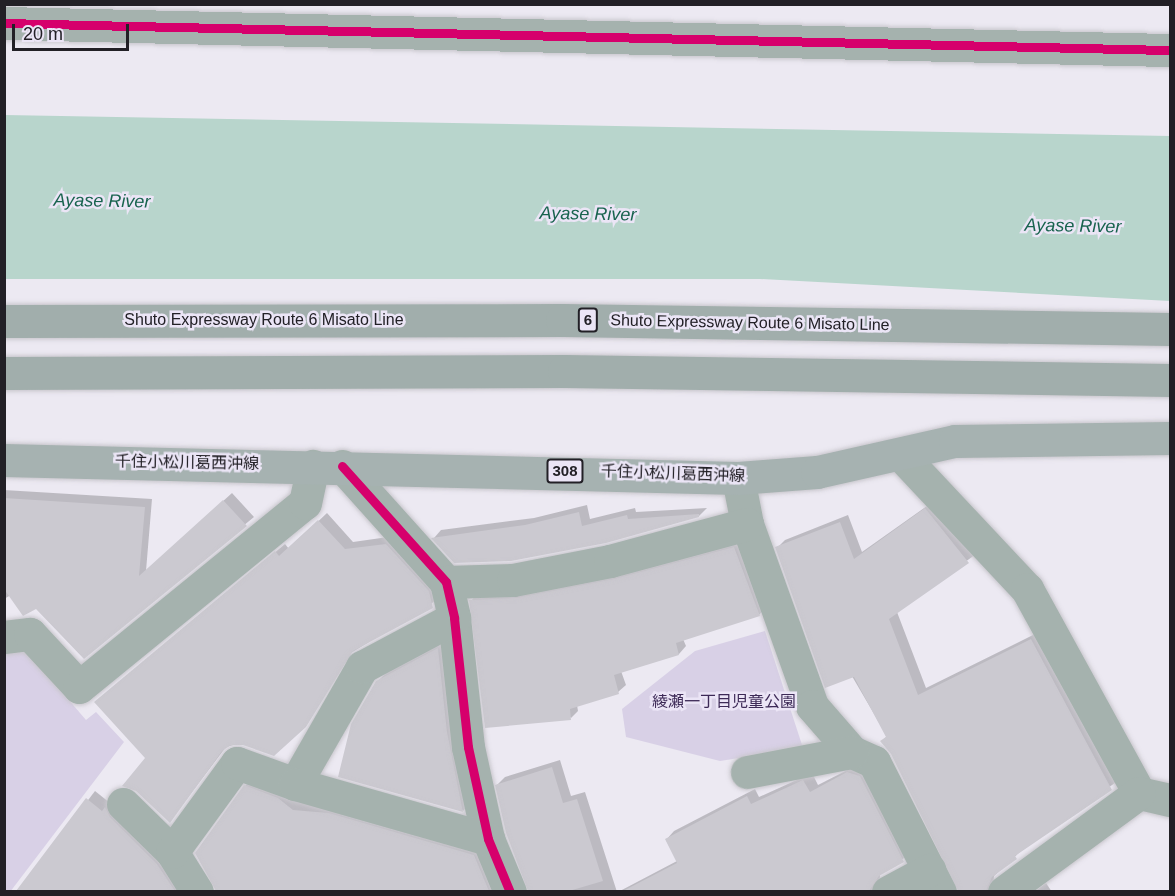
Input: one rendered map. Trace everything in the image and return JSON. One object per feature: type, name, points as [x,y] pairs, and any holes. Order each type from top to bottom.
[{"type":"highway","name":"Shuto Expressway Route 6 Misato Line","points":[[4,321],[562,320],[1170,329]]},
{"type":"highway","points":[[4,373],[564,371],[1170,380]]},
{"type":"main road","name":"千住小松川葛西沖線","points":[[4,460],[328,466],[738,478],[817,472],[902,456],[955,441],[1170,438]]},
{"type":"street","points":[[4,23],[1170,50]]},
{"type":"street","points":[[902,456],[1027,589],[1155,796],[1039,882],[1004,891]]},
{"type":"street","points":[[4,637],[30,634],[79,687],[305,503],[328,466],[446,582],[454,618],[468,747],[488,839],[510,891]]},
{"type":"street","points":[[738,478],[747,524],[812,706],[852,752],[874,762],[935,881],[888,891]]},
{"type":"street","points":[[446,582],[513,580],[610,561],[747,524]]},
{"type":"street","points":[[295,784],[362,667],[454,618]]},
{"type":"street","points":[[747,772],[852,752]]},
{"type":"street","points":[[172,852],[237,763],[295,784],[488,839]]},
{"type":"street","points":[[123,804],[172,852],[197,891]]},
{"type":"green space","name":"綾瀬一丁目児童公園","points":[[765,631],[803,748],[720,761],[626,737],[622,709],[695,651]]},
{"type":"green space","points":[[26,650],[86,720],[96,712],[124,742],[10,892],[4,891],[4,653]]},
{"type":"water","name":"Ayase River","points":[[5,115],[1170,136],[1170,301],[760,279],[5,279]]},
{"type":"building","points":[[4,498],[145,507],[139,576],[223,500],[247,526],[84,659],[36,609],[23,616],[4,589]]},
{"type":"building","points":[[925,508],[969,563],[889,619],[918,695],[1031,639],[1112,790],[1015,856],[1017,859],[992,877],[986,891],[958,891],[891,754],[880,741],[886,737],[854,677],[825,688],[775,547],[840,522],[854,559]]},
{"type":"building","points":[[579,512],[582,526],[627,515],[628,519],[699,514],[699,517],[606,543],[511,561],[454,563],[431,538],[525,525]]},
{"type":"building","points":[[318,520],[345,549],[386,544],[429,591],[433,608],[353,651],[306,727],[274,756],[243,745],[231,745],[222,751],[170,823],[136,791],[122,786],[145,758],[94,702],[275,551],[279,556]]},
{"type":"building","points":[[734,547],[760,616],[676,643],[679,655],[614,675],[619,694],[570,709],[571,720],[485,728],[469,600],[516,598],[614,579]]},
{"type":"building","points":[[438,648],[447,732],[463,812],[338,777],[351,724],[376,681]]},
{"type":"building","points":[[552,767],[563,803],[577,799],[603,881],[569,891],[528,891],[506,833],[495,785]]},
{"type":"building","points":[[847,772],[860,776],[904,862],[879,876],[869,891],[623,891],[677,863],[665,839],[747,796],[751,804],[803,780],[810,792]]},
{"type":"building","points":[[244,785],[278,798],[293,810],[329,813],[474,855],[489,891],[216,891],[195,853]]},
{"type":"building","points":[[86,798],[102,811],[105,807],[110,817],[157,864],[175,891],[16,891]]},
{"type":"cycle path","points":[[4,23],[1170,50]]},
{"type":"cycle path","points":[[342,466],[446,582],[454,618],[468,747],[488,839],[510,892]]}]
